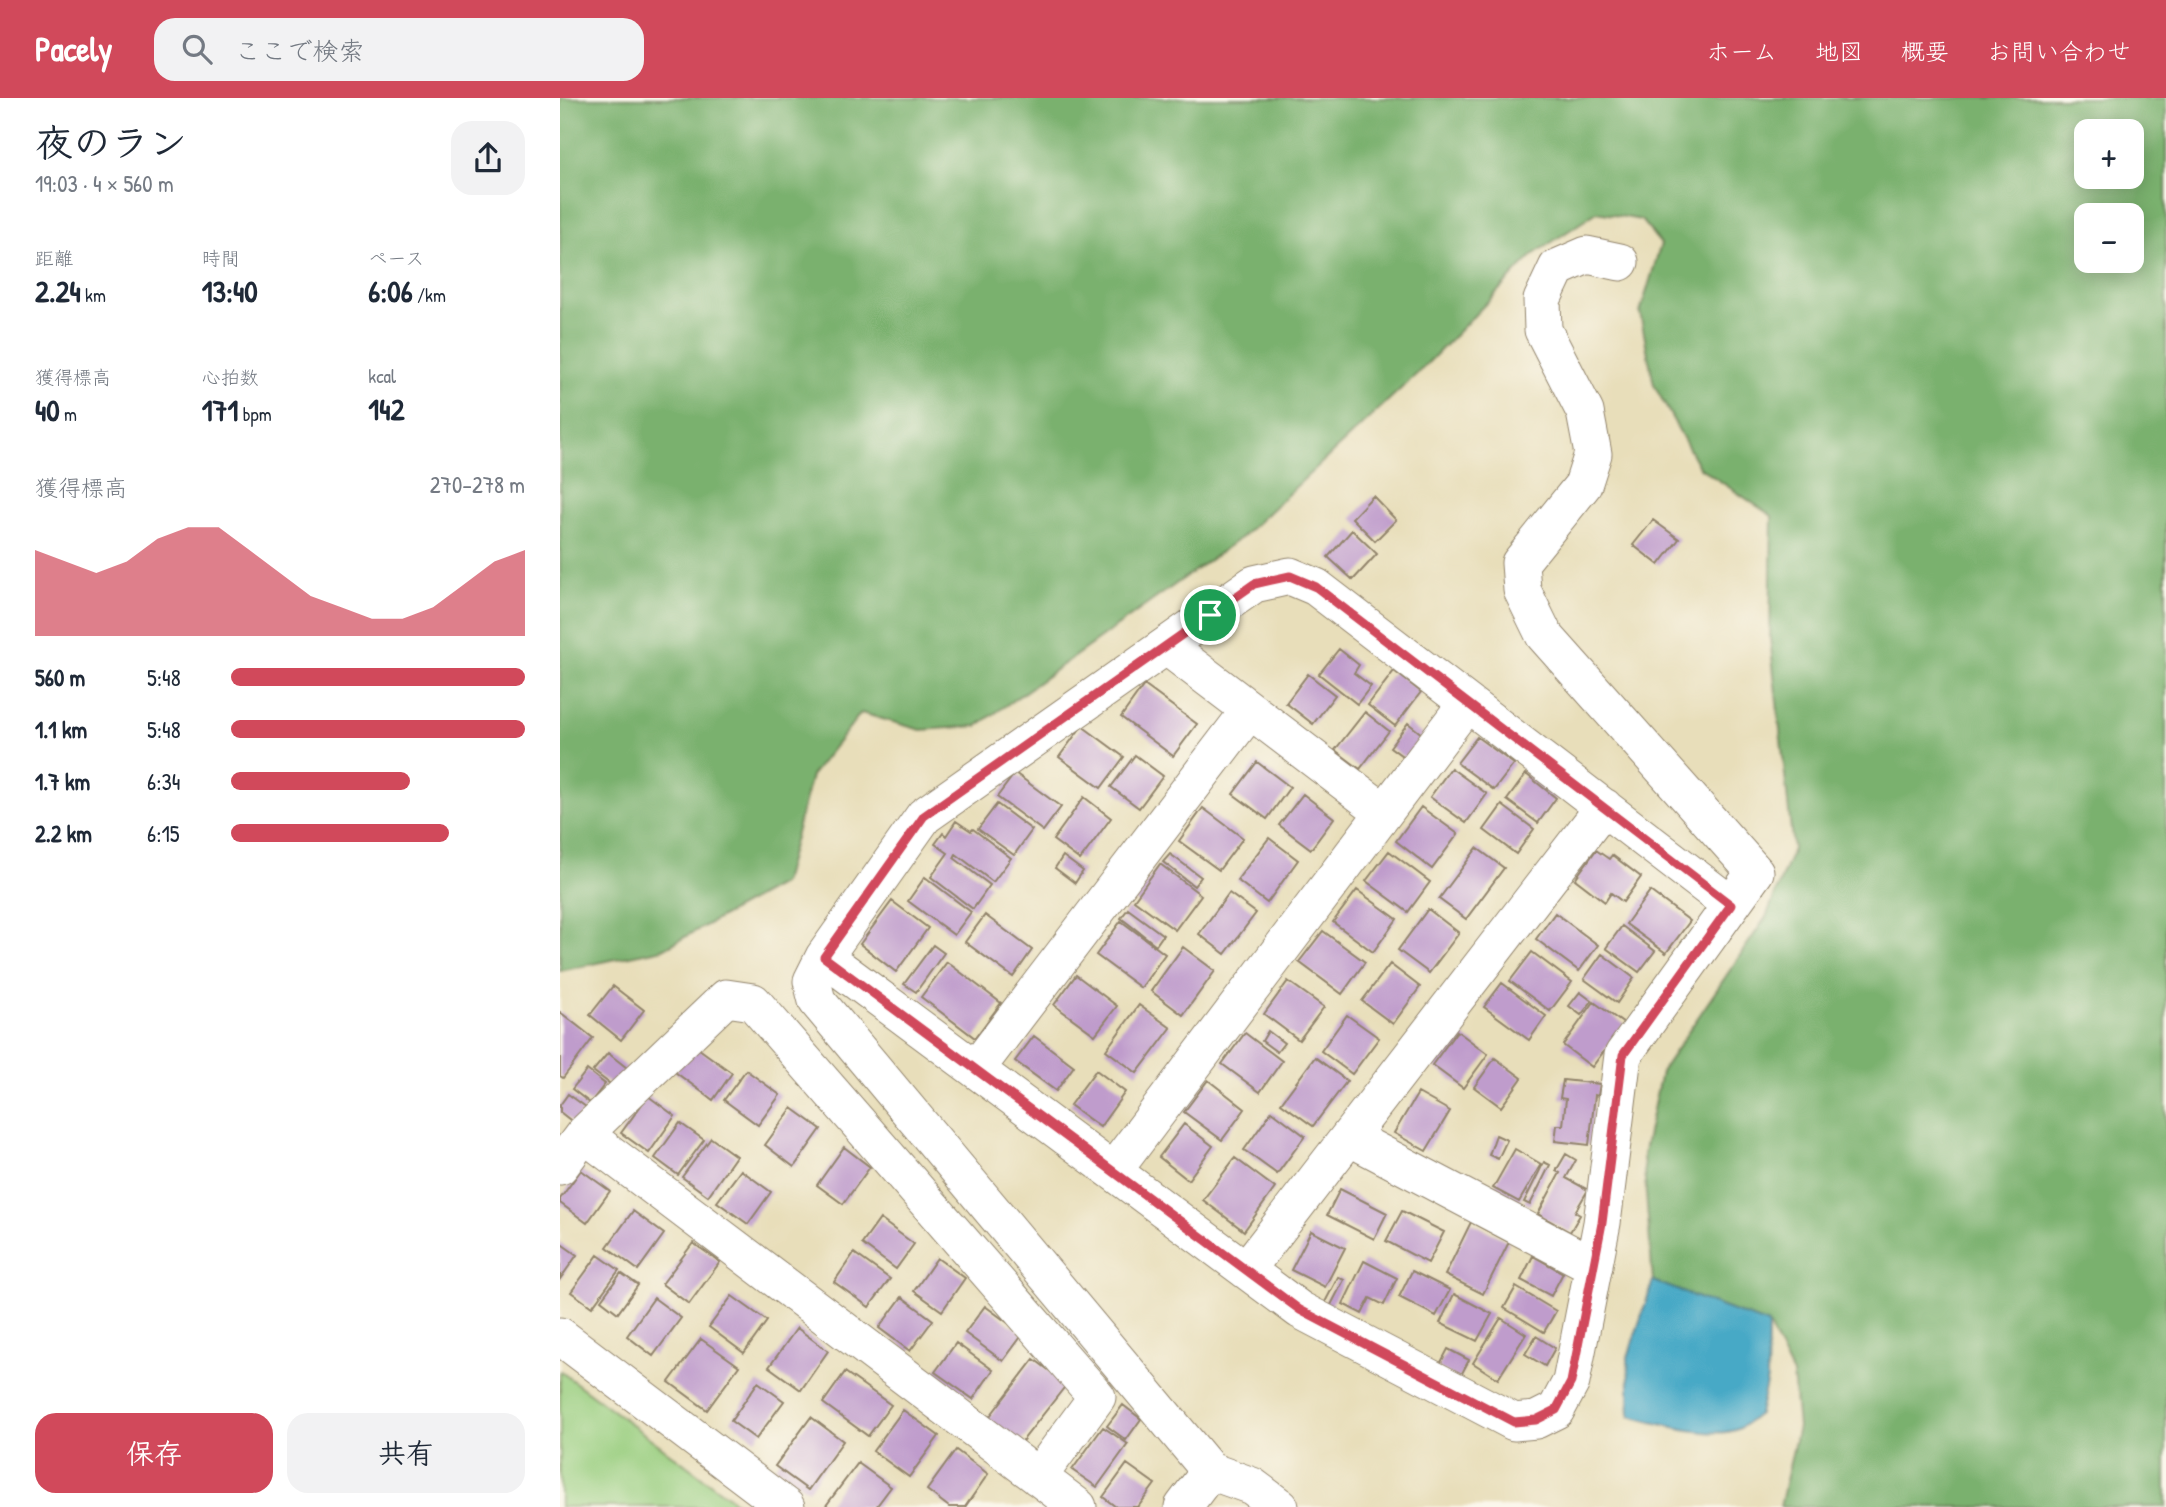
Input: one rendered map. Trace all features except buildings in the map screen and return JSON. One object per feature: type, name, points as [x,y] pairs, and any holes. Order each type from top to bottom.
[{"type":"street","points":[[824,957],[1300,1310],[1514,1422],[1536,1420],[1556,1410],[1571,1382],[1594,1266],[1623,1055],[1755,872],[1544,635],[1521,590],[1520,563],[1583,485],[1593,454],[1585,412],[1543,330],[1542,300],[1557,268],[1587,255],[1620,262]]},
{"type":"street","points":[[1280,1507],[1252,1486],[1210,1471],[817,1001],[812,981],[824,957],[924,816],[1254,584],[1290,576],[1316,587],[1731,905]]},
{"type":"street","points":[[1166,646],[1384,813]]},
{"type":"street","points":[[1113,1171],[1467,703]]},
{"type":"street","points":[[976,1069],[1250,710]]},
{"type":"street","points":[[1246,1270],[1604,807]]},
{"type":"street","points":[[560,1166],[584,1134],[726,999],[753,1002],[1097,1397],[1038,1477]]},
{"type":"street","points":[[584,1134],[1077,1507]]},
{"type":"street","points":[[1349,1137],[1594,1266]]},
{"type":"street","points":[[560,1336],[786,1507]]},
{"type":"street","points":[[1183,1507],[1210,1471]]},
{"type":"green space","points":[[560,98],[2166,98],[2166,1507],[1780,1507],[1798,1427],[1793,1375],[1768,1324],[1653,1281],[1643,1156],[1661,1072],[1766,917],[1793,849],[1770,638],[1772,516],[1699,467],[1654,385],[1640,313],[1661,244],[1641,220],[1597,212],[1534,254],[1422,369],[1243,536],[977,726],[921,730],[861,713],[811,776],[783,883],[663,949],[560,971]]},
{"type":"green space","points":[[560,1371],[742,1507],[560,1507]]},
{"type":"water","points":[[1653,1281],[1768,1324],[1767,1379],[1759,1414],[1740,1428],[1729,1432],[1702,1432],[1630,1416],[1628,1357]]},
{"type":"route","points":[[1290,576],[1316,587],[1731,905],[1623,1055],[1602,1223],[1571,1382],[1556,1410],[1536,1420],[1514,1422],[1300,1310],[824,957],[924,816],[1210,615],[1254,584],[1290,576]]}]
